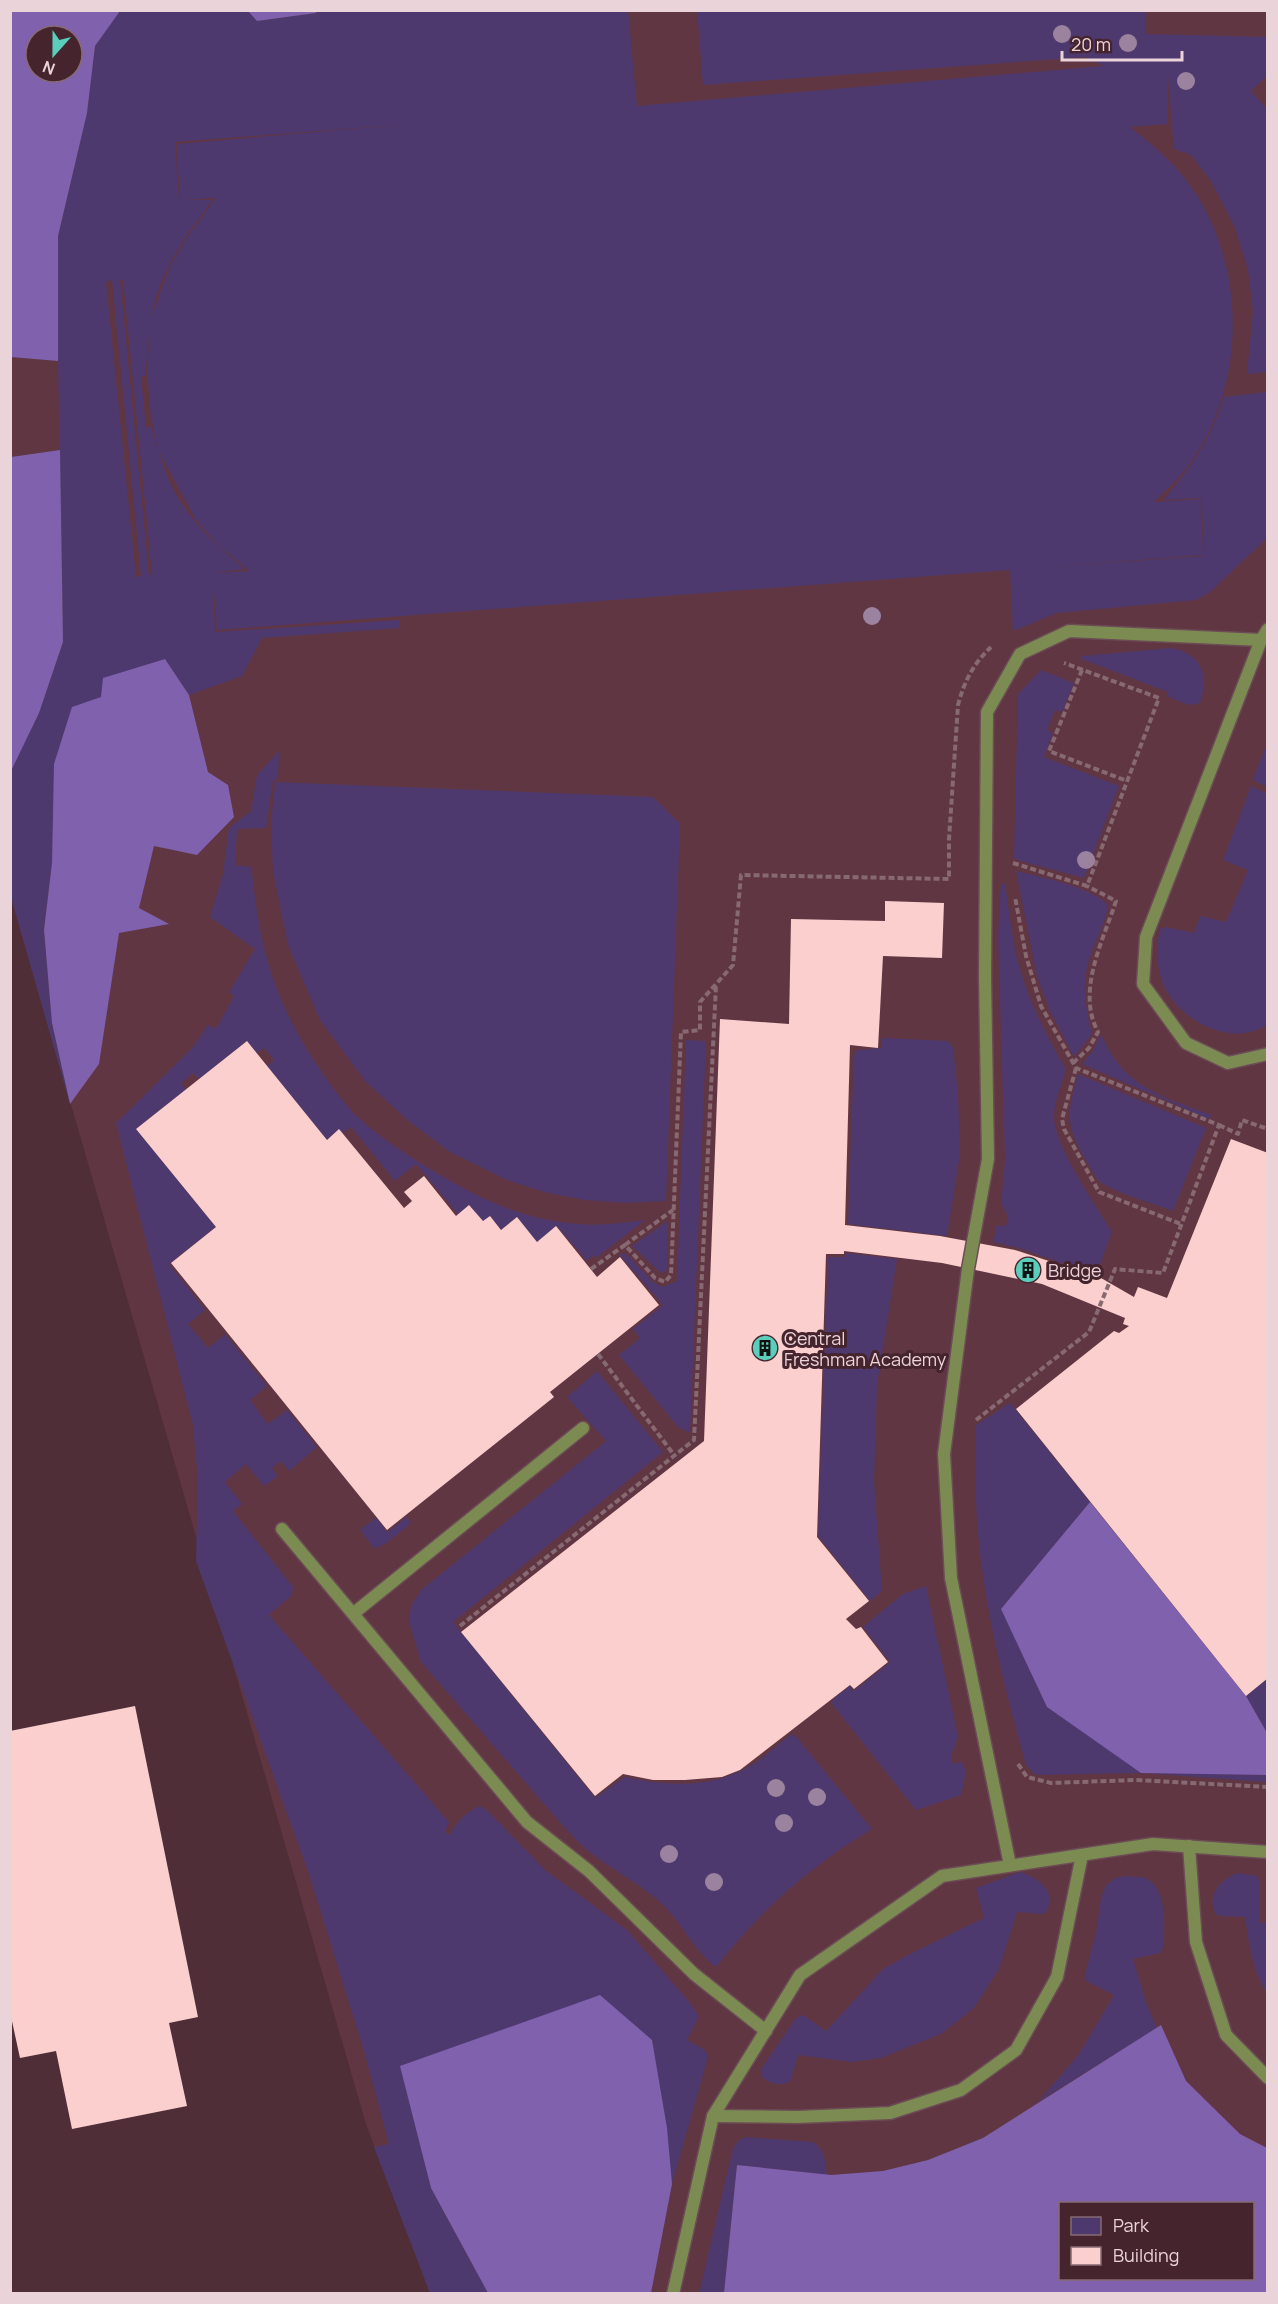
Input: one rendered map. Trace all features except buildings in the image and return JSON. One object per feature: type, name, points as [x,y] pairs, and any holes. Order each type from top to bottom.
[{"type":"lane","points":[[1010,1865],[951,1578],[944,1454],[968,1269],[988,1159],[985,977],[987,712],[1020,654],[1069,631],[1264,634],[1146,937],[1143,984],[1186,1043],[1228,1063],[1268,1054]]},
{"type":"lane","points":[[354,1613],[583,1428]]},
{"type":"lane","points":[[282,1528],[526,1822],[589,1871],[694,1974],[766,2031]]},
{"type":"lane","points":[[673,2294],[713,2116],[800,1975],[942,1876],[1153,1844],[1268,1852]]},
{"type":"lane","points":[[1189,1846],[1196,1942],[1226,2035],[1268,2078]]},
{"type":"lane","points":[[713,2116],[798,2117],[890,2113],[961,2090],[1017,2050],[1057,1977],[1082,1855]]},
{"type":"path","points":[[625,1245],[655,1278],[665,1282],[671,1275],[681,1032],[700,1030],[700,1002],[733,965],[741,875],[949,879],[949,839],[958,705],[963,687],[973,667],[992,645]]},
{"type":"path","points":[[1030,650],[1159,698],[1087,886]]},
{"type":"path","points":[[1082,670],[1049,751],[1127,781]]},
{"type":"path","points":[[1008,862],[1087,886],[1116,901],[1091,974],[1092,1020],[1098,1032],[1089,1048],[1073,1063]]},
{"type":"path","points":[[1012,885],[1026,956],[1041,1006],[1076,1068],[1238,1134],[1242,1119],[1268,1129]]},
{"type":"path","points":[[460,1626],[694,1440],[716,984]]},
{"type":"path","points":[[1076,1068],[1062,1119],[1064,1129],[1100,1191],[1181,1224]]},
{"type":"path","points":[[973,1423],[1089,1332],[1115,1269],[1163,1273],[1218,1125]]},
{"type":"path","points":[[591,1269],[673,1209]]},
{"type":"path","points":[[598,1354],[674,1455]]},
{"type":"path","points":[[1014,1757],[1027,1777],[1051,1783],[1136,1780],[1268,1787]]},
{"type":"shaded area","points":[[10,11],[120,11],[95,46],[87,113],[58,236],[58,361],[11,357]]},
{"type":"shaded area","points":[[11,11],[1267,11],[1267,2293],[430,2293],[366,2124],[11,897]]},
{"type":"shaded area","points":[[248,11],[317,11],[316,13],[257,21]]},
{"type":"shaded area","points":[[60,450],[63,642],[39,713],[11,771],[11,457]]},
{"type":"shaded area","points":[[165,659],[189,695],[208,772],[228,785],[234,817],[197,855],[154,846],[139,908],[169,924],[119,933],[99,1064],[70,1104],[52,1023],[44,930],[52,863],[54,764],[72,707],[101,697],[103,678]]},
{"type":"shaded area","points":[[1090,1502],[1246,1696],[1267,1733],[1267,1775],[1141,1773],[1047,1707],[1001,1609]]},
{"type":"shaded area","points":[[600,1995],[652,2040],[667,2128],[672,2184],[651,2293],[488,2293],[431,2188],[400,2066]]},
{"type":"shaded area","points":[[1161,2025],[1186,2081],[1240,2134],[1267,2148],[1267,2293],[724,2293],[737,2165],[831,2175],[883,2171],[928,2160],[983,2138]]},
{"type":"green space","points":[[317,10],[628,11],[637,106],[1104,66],[1085,57],[703,85],[697,11],[1145,10],[1145,34],[1267,37],[1267,76],[1251,91],[1267,109],[1267,372],[1247,374],[1253,311],[1248,270],[1235,228],[1211,181],[1191,155],[1174,149],[1168,76],[1168,124],[1130,127],[1167,158],[1186,180],[1205,210],[1219,242],[1228,277],[1232,314],[1231,350],[1225,386],[1214,420],[1188,465],[1172,485],[1153,502],[1201,499],[1203,555],[1050,567],[1204,556],[1202,498],[1163,500],[1207,439],[1224,397],[1267,392],[1267,538],[1209,593],[1196,600],[1057,613],[1013,631],[1010,570],[217,630],[213,576],[215,632],[399,620],[400,628],[262,638],[242,676],[189,695],[165,659],[101,697],[52,863],[44,930],[52,1023],[70,1104],[11,897],[10,771],[39,713],[63,642],[58,236],[87,113],[95,46],[120,11],[248,11],[257,21],[316,13]],"holes":[[[409,124],[177,144],[180,200],[175,142]],[[216,198],[186,239],[170,266],[152,317],[167,269],[184,240],[213,200],[184,200]],[[112,280],[141,576],[136,577],[106,282]],[[120,280],[123,280],[152,574],[149,575]],[[150,326],[147,372],[151,416],[158,450],[151,426],[146,428],[141,376],[145,376]],[[159,452],[196,520],[219,546],[250,571],[213,573],[245,569],[216,544],[203,531],[173,488]]]},
{"type":"green space","points":[[1171,648],[1190,655],[1201,668],[1204,684],[1200,703],[1192,705],[1183,703],[1167,696],[1168,692],[1082,659],[1082,656]]},
{"type":"green space","points":[[1041,670],[1074,683],[1062,712],[1055,710],[1047,730],[1053,733],[1044,757],[1119,786],[1084,878],[1017,860],[1014,857],[1018,694]]},
{"type":"green space","points":[[1267,743],[1268,787],[1253,780]]},
{"type":"green space","points":[[279,751],[278,779],[273,780],[266,828],[237,829],[235,865],[251,867],[264,945],[272,976],[284,1007],[318,1067],[349,1108],[373,1130],[417,1161],[493,1203],[533,1217],[577,1224],[645,1220],[596,1258],[593,1255],[587,1261],[557,1226],[537,1242],[517,1217],[501,1230],[490,1216],[483,1221],[469,1205],[458,1214],[416,1164],[395,1181],[351,1127],[342,1133],[339,1130],[327,1140],[267,1066],[274,1060],[264,1048],[257,1053],[247,1041],[199,1079],[193,1073],[181,1083],[186,1090],[136,1129],[216,1227],[169,1264],[205,1310],[188,1324],[208,1348],[225,1334],[267,1386],[250,1400],[268,1424],[287,1410],[317,1447],[289,1471],[281,1461],[272,1468],[278,1476],[264,1486],[246,1464],[225,1482],[242,1504],[233,1511],[293,1587],[292,1595],[269,1615],[449,1822],[445,1832],[450,1835],[462,1818],[475,1808],[480,1806],[488,1811],[545,1870],[627,1930],[699,2016],[687,2040],[705,2050],[708,2057],[672,2184],[652,2040],[431,2188],[488,2293],[430,2293],[374,2147],[389,2144],[364,2051],[310,1877],[196,1561],[198,1481],[193,1425],[116,1123],[193,1047],[208,1025],[216,1029],[234,996],[229,992],[255,949],[210,917],[223,874],[229,828],[251,811],[257,775]]},
{"type":"green space","points":[[275,782],[653,797],[680,824],[666,1201],[626,1203],[585,1200],[544,1192],[507,1180],[450,1152],[406,1119],[365,1081],[320,1020],[288,945],[273,871],[271,823]]},
{"type":"green space","points":[[1251,786],[1267,794],[1267,1025],[1238,1034],[1207,1027],[1181,1009],[1163,984],[1157,950],[1160,929],[1166,927],[1194,933],[1200,916],[1226,922],[1248,870],[1223,860]]},
{"type":"green space","points":[[1016,871],[1080,889],[1102,900],[1108,906],[1105,920],[1089,960],[1085,979],[1086,1006],[1092,1034],[1074,1057],[1050,1011],[1037,976]]},
{"type":"green space","points":[[1001,883],[1005,884],[1021,973],[1044,1029],[1066,1069],[1054,1115],[1060,1142],[1112,1232],[1096,1275],[1019,1248],[993,1242],[997,1225],[1006,1226],[1008,1217],[1001,1203],[1005,1159],[998,937]]},
{"type":"green space","points":[[1101,1034],[1110,1052],[1133,1078],[1160,1095],[1211,1115],[1209,1119],[1082,1064],[1093,1051]]},
{"type":"green space","points":[[882,1038],[948,1041],[953,1048],[958,1093],[960,1154],[947,1236],[848,1224],[854,1055],[857,1050],[882,1048]]},
{"type":"green space","points":[[686,1040],[706,1041],[690,1433],[678,1427],[619,1355],[640,1338],[633,1329],[663,1305],[619,1254],[626,1254],[653,1282],[662,1287],[677,1281]]},
{"type":"green space","points":[[1078,1074],[1206,1128],[1173,1211],[1120,1192],[1103,1184],[1096,1177],[1074,1138],[1071,1128],[1070,1110]]},
{"type":"green space","points":[[668,1221],[667,1269],[661,1273],[632,1246]]},
{"type":"green space","points":[[846,1253],[897,1259],[877,1385],[874,1481],[882,1591],[870,1601],[818,1536],[828,1257],[845,1257]]},
{"type":"green space","points":[[597,1371],[663,1452],[453,1622],[595,1798],[625,1777],[672,1784],[719,1779],[754,1764],[794,1734],[872,1829],[828,1858],[788,1890],[751,1926],[716,1967],[701,1953],[662,1904],[587,1850],[564,1827],[421,1662],[409,1622],[411,1606],[421,1590],[606,1441],[567,1397]]},
{"type":"green space","points":[[1010,1403],[1090,1502],[1001,1609],[1141,1773],[1036,1775],[1026,1765],[1002,1675],[989,1614],[976,1510],[976,1425]]},
{"type":"green space","points":[[407,1517],[411,1523],[388,1542],[375,1549],[360,1530],[376,1518],[387,1532]]},
{"type":"green space","points":[[926,1586],[958,1737],[951,1756],[953,1764],[962,1762],[966,1772],[961,1795],[916,1810],[832,1704],[833,1699],[850,1686],[854,1691],[890,1662],[863,1627],[903,1594]]},
{"type":"green space","points":[[1267,1678],[1267,1733],[1246,1696]]},
{"type":"green space","points":[[1141,1773],[1267,1775],[1267,1782]]},
{"type":"green space","points":[[1020,1872],[1034,1878],[1046,1888],[1050,1900],[1049,1907],[1044,1914],[1017,1912],[999,1969],[974,2008],[941,2034],[881,2058],[852,2062],[798,2055],[791,2080],[784,2084],[776,2084],[762,2077],[761,2069],[796,2018],[803,2015],[826,2031],[883,1969],[984,1918],[976,1888]]},
{"type":"green space","points":[[1238,1873],[1257,1876],[1260,1883],[1260,1923],[1267,1922],[1267,1994],[1255,1967],[1245,1917],[1221,1916],[1216,1914],[1213,1907],[1216,1889],[1226,1879]]},
{"type":"green space","points":[[1126,1876],[1149,1880],[1159,1893],[1164,1911],[1163,1948],[1160,1953],[1133,1959],[1147,2005],[1157,2028],[1038,2102],[1079,2054],[1114,1995],[1086,1981],[1085,1975],[1096,1933],[1101,1898],[1106,1885],[1116,1878]]},
{"type":"green space","points":[[745,2137],[813,2142],[822,2152],[827,2175],[737,2165],[724,2293],[699,2294],[733,2148]]},
{"type":"place","name":"Bridge","points":[[1028,1270]]},
{"type":"place","name":"Central Freshman Academy","points":[[765,1348]]}]
